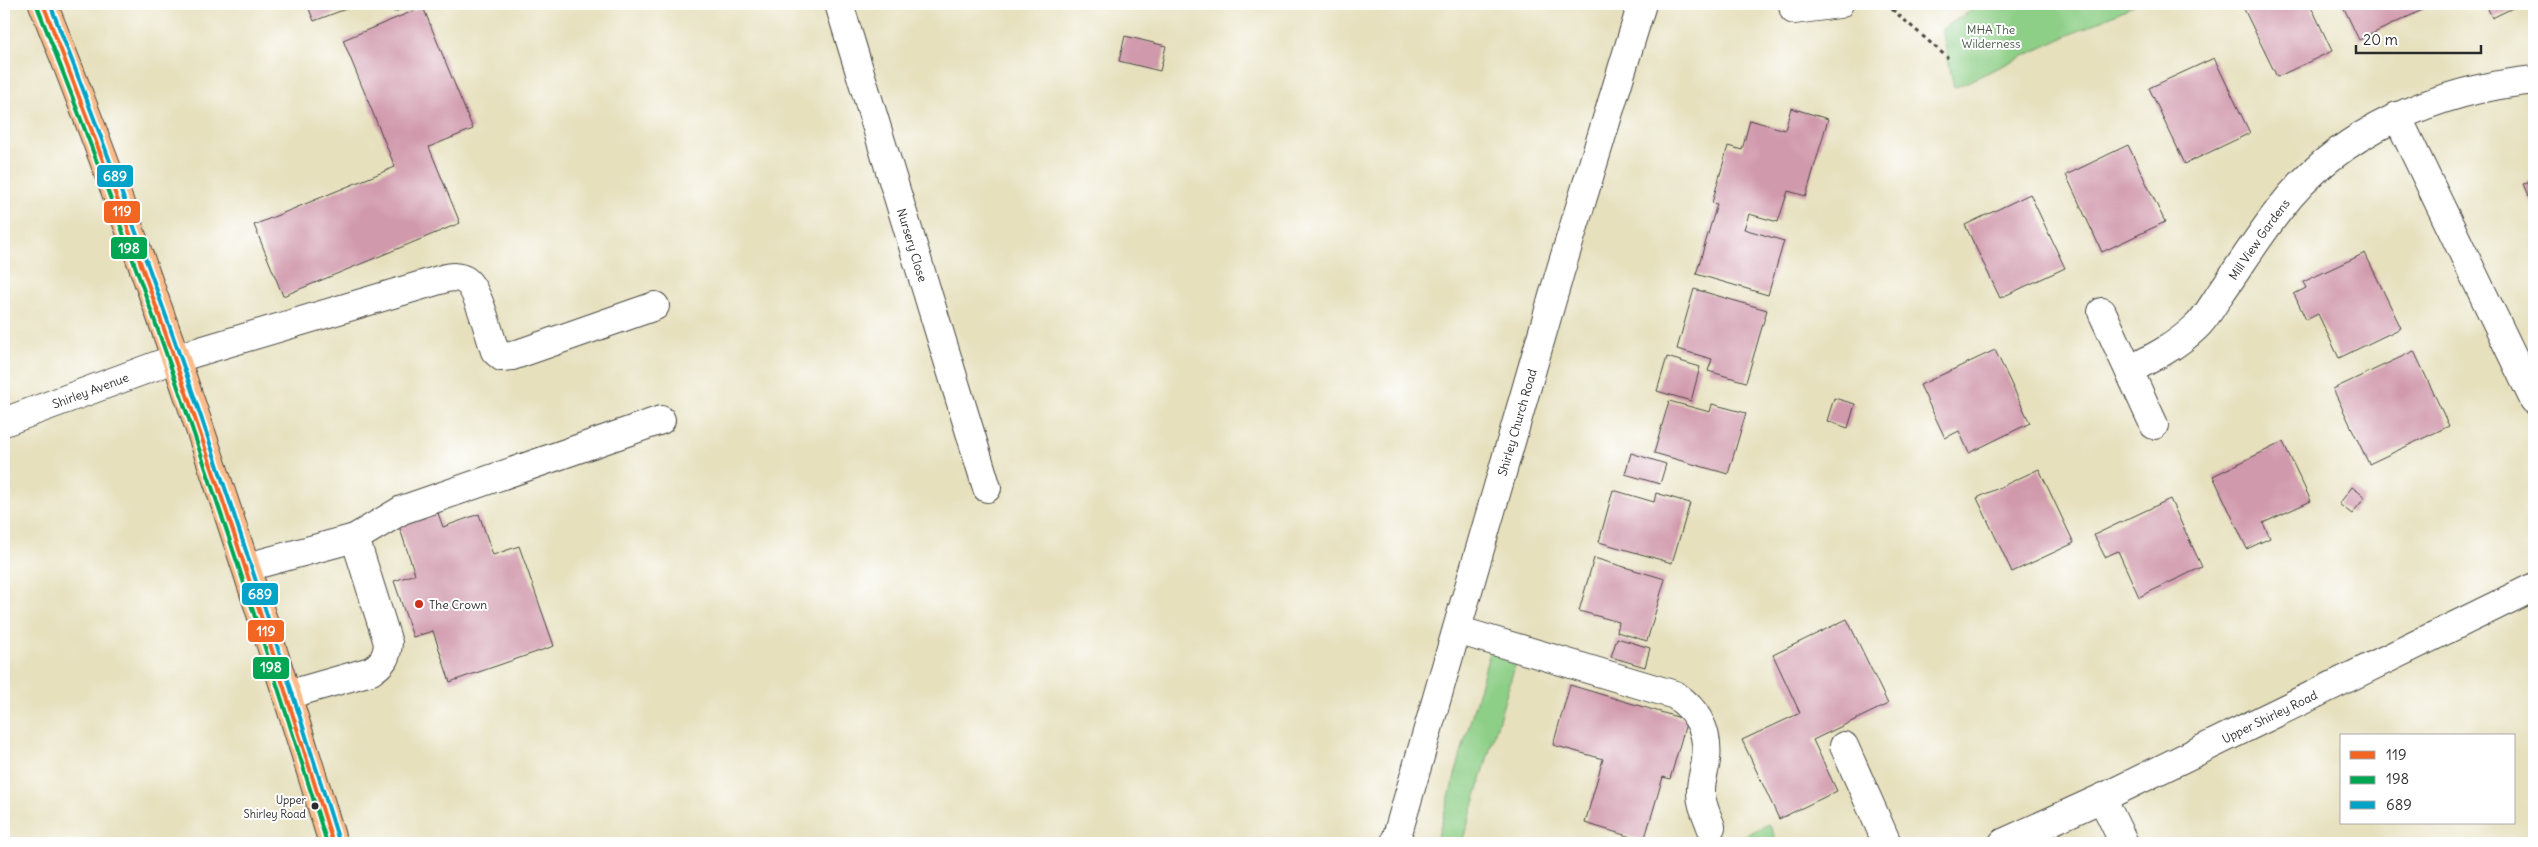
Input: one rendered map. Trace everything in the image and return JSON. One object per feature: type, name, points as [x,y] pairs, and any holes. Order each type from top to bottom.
[{"type":"highway","points":[[44,4],[83,102],[177,358],[248,567],[333,843]]},
{"type":"street","name":"Nursery Close","points":[[839,4],[987,488]]},
{"type":"street","name":"Shirley Church Road","points":[[1395,843],[1560,272],[1642,4]]},
{"type":"street","points":[[1793,4],[1794,10],[1839,4]]},
{"type":"street","name":"Mill View Gardens","points":[[2129,370],[2176,344],[2197,326],[2280,209],[2305,179],[2338,150],[2397,116],[2474,90],[2534,80]]},
{"type":"street","points":[[2397,116],[2534,400]]},
{"type":"street","name":"Shirley Avenue","points":[[4,422],[177,358],[451,277],[466,280],[473,289],[495,351],[502,357],[512,356],[655,306]]},
{"type":"street","points":[[2102,312],[2154,425]]},
{"type":"street","points":[[248,567],[355,538],[402,510],[661,420]]},
{"type":"street","points":[[287,694],[371,671],[380,665],[387,656],[388,642],[355,538]]},
{"type":"street","name":"Upper Shirley Road","points":[[2004,843],[2102,798],[2534,587]]},
{"type":"street","points":[[1457,630],[1675,695],[1688,704],[1701,720],[1707,738],[1706,760],[1700,789],[1711,827]]},
{"type":"street","points":[[1844,746],[1887,843]]},
{"type":"street","points":[[2102,798],[2124,843]]},
{"type":"path","points":[[1886,4],[1948,58]]},
{"type":"green space","name":"MHA The Wilderness","points":[[1982,4],[2137,4],[1954,88],[1942,29]]},
{"type":"green space","points":[[1490,651],[1517,659],[1462,843],[1436,843]]},
{"type":"green space","points":[[1769,824],[1778,843],[1729,843]]},
{"type":"building","points":[[307,4],[359,4],[314,21]]},
{"type":"building","points":[[391,4],[416,4],[394,12]]},
{"type":"building","points":[[2249,4],[2310,4],[2332,51],[2277,77],[2243,7]]},
{"type":"building","points":[[2342,4],[2435,4],[2359,40]]},
{"type":"building","points":[[2486,4],[2521,4],[2492,18]]},
{"type":"building","points":[[423,7],[473,129],[429,147],[460,223],[283,296],[254,225],[395,167],[343,40]]},
{"type":"building","points":[[1125,36],[1166,46],[1160,71],[1119,61]]},
{"type":"building","points":[[2214,58],[2250,133],[2185,164],[2149,88]]},
{"type":"building","points":[[1791,108],[1828,119],[1806,196],[1788,191],[1778,222],[1749,214],[1744,229],[1784,241],[1768,295],[1696,274],[1717,204],[1712,203],[1728,146],[1742,150],[1750,120],[1785,130]]},
{"type":"building","points":[[2128,145],[2165,222],[2102,252],[2066,175]]},
{"type":"building","points":[[2534,179],[2534,209],[2523,184]]},
{"type":"building","points":[[2030,194],[2065,268],[2000,298],[1965,225]]},
{"type":"building","points":[[2365,253],[2401,328],[2339,358],[2318,314],[2306,320],[2294,294],[2306,288],[2303,282]]},
{"type":"building","points":[[1694,289],[1767,310],[1746,382],[1708,371],[1712,359],[1677,349]]},
{"type":"building","points":[[1995,350],[2030,423],[1969,453],[1959,431],[1945,438],[1920,385]]},
{"type":"building","points":[[2414,351],[2449,426],[2369,464],[2333,389]]},
{"type":"building","points":[[1667,357],[1700,367],[1691,401],[1657,391]]},
{"type":"building","points":[[1834,398],[1855,404],[1848,428],[1827,421]]},
{"type":"building","points":[[1669,401],[1710,412],[1712,404],[1746,413],[1728,474],[1654,453]]},
{"type":"building","points":[[2283,442],[2311,501],[2263,523],[2270,538],[2247,549],[2213,476]]},
{"type":"building","points":[[1631,453],[1666,464],[1660,484],[1625,474]]},
{"type":"building","points":[[2039,469],[2074,543],[2012,572],[1977,498]]},
{"type":"building","points":[[2352,487],[2365,497],[2352,514],[2339,504]]},
{"type":"building","points":[[1613,490],[1654,502],[1656,493],[1690,503],[1672,563],[1599,542]]},
{"type":"building","points":[[2170,499],[2202,567],[2139,597],[2118,551],[2105,557],[2094,535]]},
{"type":"building","points":[[438,513],[443,527],[479,514],[493,555],[519,546],[554,646],[450,682],[433,631],[413,637],[394,581],[415,574],[399,526]]},
{"type":"building","points":[[1594,558],[1665,579],[1647,641],[1617,632],[1619,622],[1579,611]]},
{"type":"building","points":[[1847,619],[1888,704],[1813,740],[1837,791],[1779,819],[1742,740],[1800,713],[1773,655]]},
{"type":"building","points":[[1617,638],[1650,648],[1645,667],[1611,657]]},
{"type":"building","points":[[1570,685],[1687,720],[1670,779],[1663,777],[1644,841],[1585,823],[1603,759],[1553,745]]},
{"type":"transit line","name":"119","points":[[43,4],[122,212],[196,421],[266,631],[333,843]]},
{"type":"transit line","name":"689","points":[[50,4],[166,315],[272,630],[339,841]]},
{"type":"transit line","name":"198","points":[[37,6],[116,213],[190,422],[260,632],[327,843]]},
{"type":"place","name":"The Crown","points":[[419,604]]},
{"type":"place","name":"Upper Shirley Road","points":[[315,806]]}]
